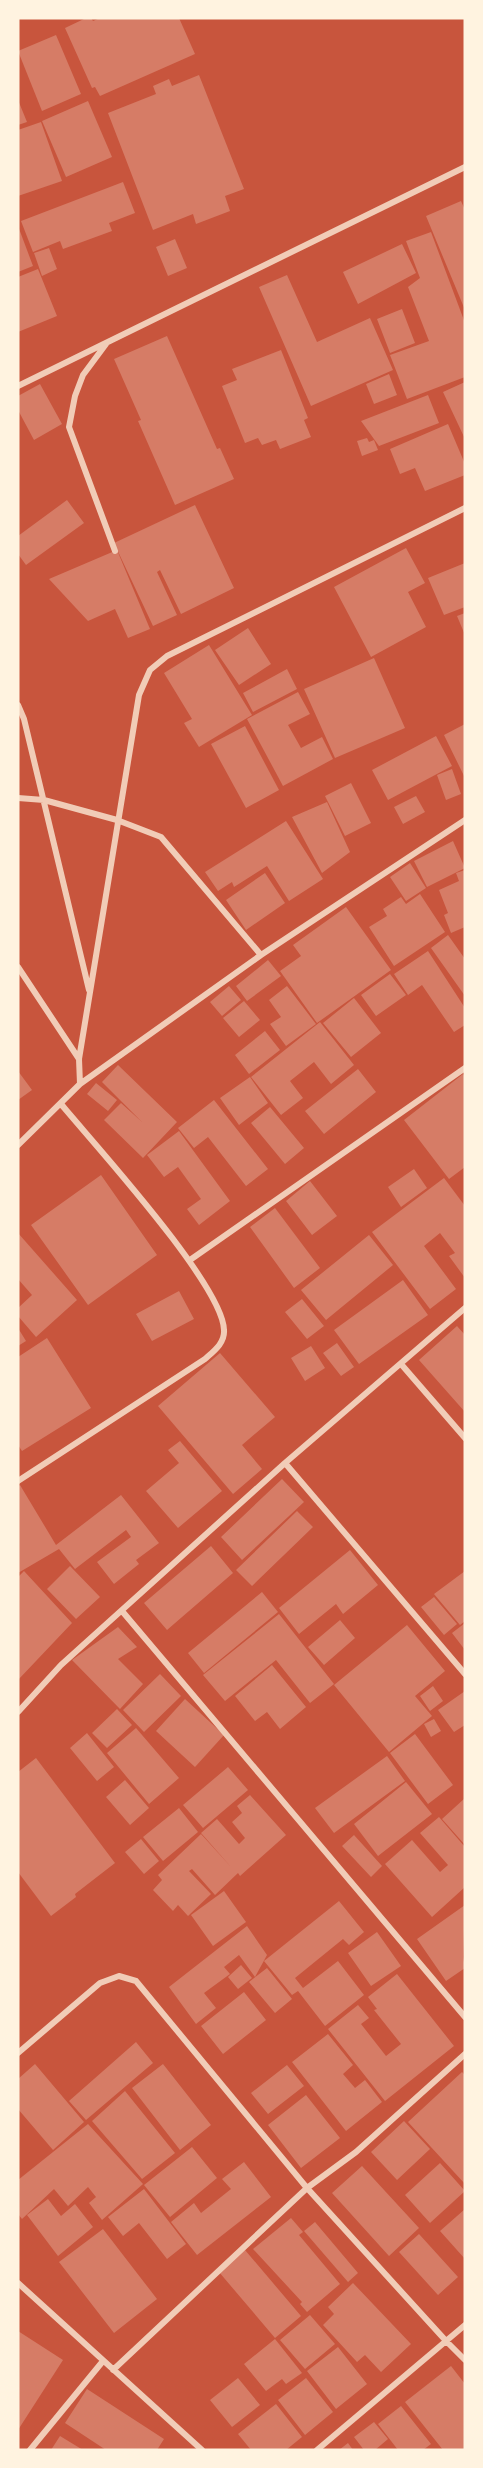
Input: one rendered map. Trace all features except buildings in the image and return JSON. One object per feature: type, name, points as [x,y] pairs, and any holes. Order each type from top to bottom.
[{"type":"street","points":[[18,386],[465,167]]},
{"type":"street","points":[[106,343],[83,375],[75,396],[69,428],[115,551]]},
{"type":"street","points":[[80,1084],[79,1059],[117,820],[139,695],[150,670],[167,656],[465,508]]},
{"type":"street","points":[[18,705],[24,719],[90,994]]},
{"type":"street","points":[[18,798],[44,801],[117,820],[161,837],[261,955]]},
{"type":"street","points":[[18,1145],[80,1084],[261,955],[465,820]]},
{"type":"street","points":[[18,967],[79,1059]]},
{"type":"street","points":[[190,1260],[465,1068]]},
{"type":"street","points":[[18,1481],[205,1359],[222,1342],[224,1329],[216,1303],[190,1260],[61,1104]]},
{"type":"street","points":[[18,1712],[61,1665],[285,1463],[465,1308]]},
{"type":"street","points":[[401,1364],[465,1438]]},
{"type":"street","points":[[285,1463],[465,1674]]},
{"type":"street","points":[[122,1611],[465,2017]]},
{"type":"street","points":[[18,2053],[100,1983],[119,1976],[136,1981],[307,2188],[465,2360]]},
{"type":"street","points":[[113,2370],[307,2188],[356,2152],[465,2054]]},
{"type":"street","points":[[18,2283],[202,2450]]},
{"type":"street","points":[[317,2450],[465,2325]]},
{"type":"street","points":[[30,2450],[103,2361]]}]
